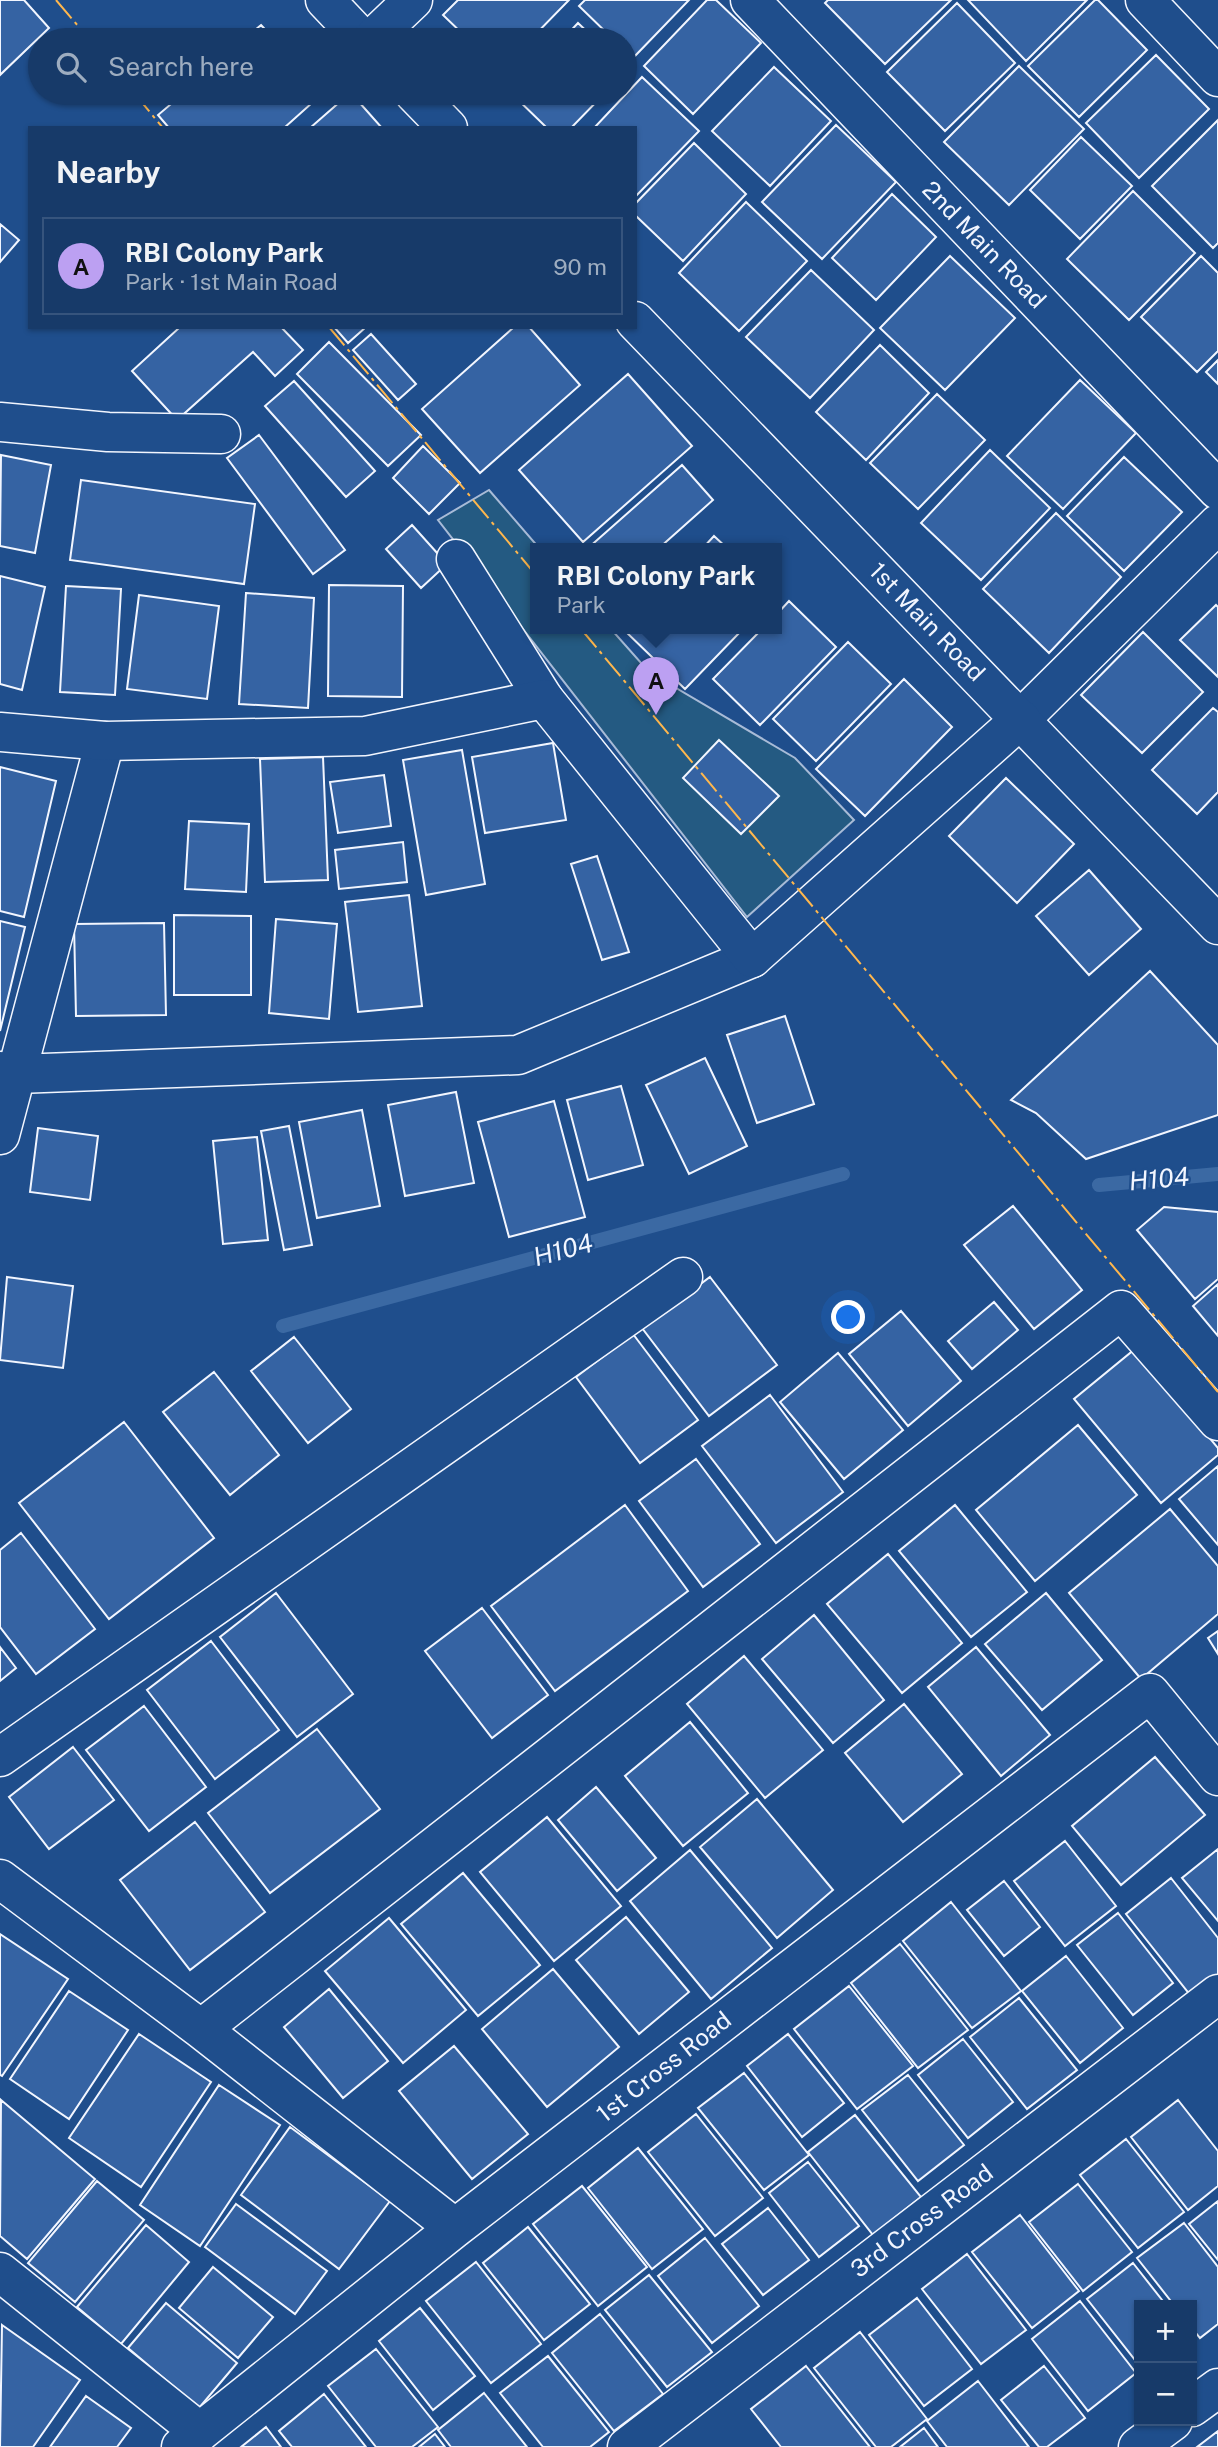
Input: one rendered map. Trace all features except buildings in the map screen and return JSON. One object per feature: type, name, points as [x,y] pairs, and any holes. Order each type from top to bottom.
[{"type":"street","points":[[325,0],[352,28]]},
{"type":"street","points":[[384,28],[413,0]]},
{"type":"street","name":"2nd Main Road","points":[[750,0],[1218,490]]},
{"type":"street","points":[[1146,0],[1218,76]]},
{"type":"street","points":[[426,105],[446,126]]},
{"type":"street","name":"1st Main Road","points":[[637,323],[1218,925]]},
{"type":"street","points":[[0,422],[108,432],[221,434]]},
{"type":"street","points":[[9,1073],[518,1055],[752,958],[1021,719],[1218,524]]},
{"type":"street","points":[[456,559],[544,699],[752,958]]},
{"type":"street","points":[[0,732],[105,741],[365,736],[544,699]]},
{"type":"street","points":[[0,1135],[9,1073],[105,741]]},
{"type":"street","points":[[0,1757],[683,1277]]},
{"type":"street","points":[[201,2029],[1121,1310],[1218,1421]]},
{"type":"street","name":"1st Cross Road","points":[[190,2440],[455,2228],[1150,1692],[1218,1776]]},
{"type":"street","points":[[0,1879],[201,2029],[455,2228]]},
{"type":"street","name":"3rd Cross Road","points":[[627,2447],[1218,1994]]},
{"type":"street","points":[[0,2272],[190,2440]]},
{"type":"street","points":[[1197,2403],[1218,2388]]},
{"type":"street","points":[[1138,2447],[1166,2426]]},
{"type":"shaded area","points":[[489,490],[535,543],[530,543],[530,634],[615,634],[649,672],[795,758],[854,820],[747,917],[438,520]]},
{"type":"waterway","name":"H104","points":[[283,1326],[843,1174]]},
{"type":"waterway","name":"H104","points":[[1099,1185],[1218,1174]]},
{"type":"power","points":[[56,0],[80,28]]},
{"type":"power","points":[[144,105],[161,126]]},
{"type":"power","points":[[331,329],[530,568]]},
{"type":"power","points":[[585,634],[1218,1392]]},
{"type":"place","name":"RBI Colony Park","points":[[656,715]]}]
